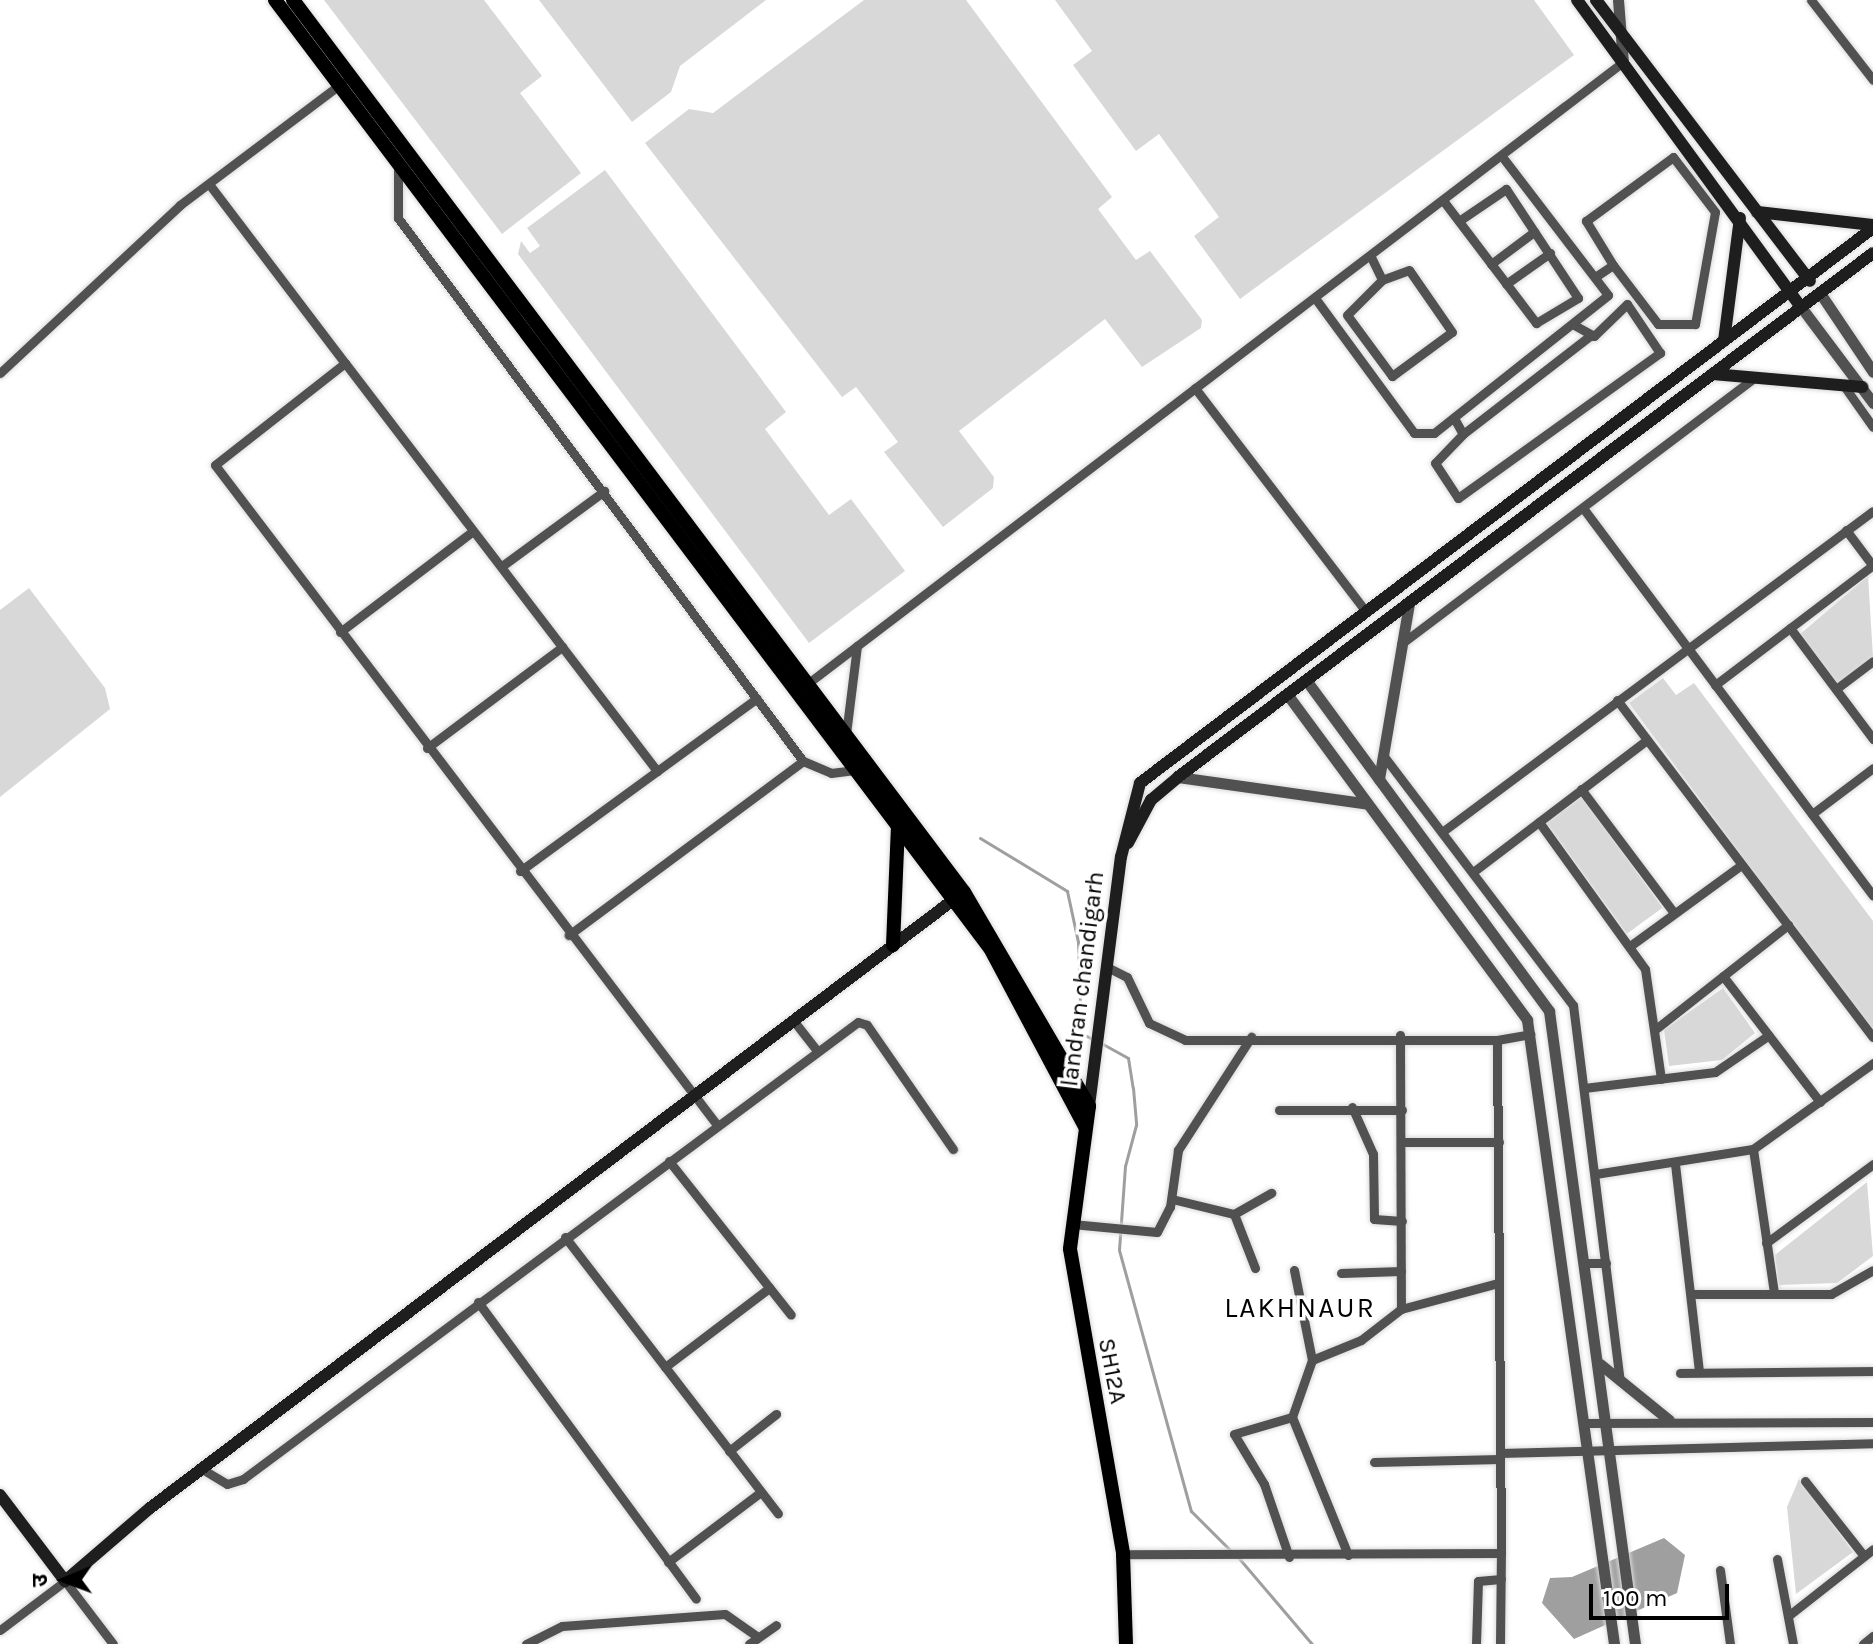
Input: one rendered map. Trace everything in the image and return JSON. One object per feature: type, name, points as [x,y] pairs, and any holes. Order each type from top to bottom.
[{"type":"main road","points":[[275,0],[345,81],[803,688],[857,770],[959,895],[1019,997],[1085,1127]]},
{"type":"main road","points":[[293,0],[398,165],[803,688],[845,735],[959,895],[1089,1106]]},
{"type":"main road","points":[[1577,0],[1740,218],[1801,307]]},
{"type":"main road","points":[[1596,0],[1820,293]]},
{"type":"main road","points":[[1757,212],[1873,227]]},
{"type":"main road","points":[[1724,341],[1740,218]]},
{"type":"main road","points":[[1121,857],[1140,783],[1873,227]]},
{"type":"main road","points":[[1121,857],[1151,800],[1178,777],[1873,253]]},
{"type":"main road","points":[[1713,374],[1862,387]]},
{"type":"main road","points":[[893,945],[898,824]]},
{"type":"main road","name":"landran chandigarh","points":[[1089,1106],[1121,857]]},
{"type":"main road","points":[[0,1495],[65,1581],[202,1469],[959,895]]},
{"type":"main road","name":"SH12A","points":[[1089,1106],[1072,1224],[1073,1278],[1123,1554],[1126,1644]]},
{"type":"street","points":[[803,688],[1195,388],[1504,159],[1623,62],[1618,31],[1618,0]]},
{"type":"street","points":[[1811,0],[1873,80]]},
{"type":"street","points":[[0,373],[209,184],[345,81]]},
{"type":"street","points":[[1673,157],[1715,212],[1695,324],[1658,324],[1613,265],[1586,221],[1673,157]]},
{"type":"street","points":[[1315,298],[1414,433],[1427,437],[1454,418],[1608,295],[1598,275],[1504,159]]},
{"type":"street","points":[[398,165],[398,218],[803,761],[831,773],[857,770]]},
{"type":"street","points":[[209,184],[657,771]]},
{"type":"street","points":[[1445,203],[1536,323],[1578,298],[1550,253],[1502,188],[1459,221]]},
{"type":"street","points":[[1491,264],[1534,232]]},
{"type":"street","points":[[1506,284],[1550,253]]},
{"type":"street","points":[[1371,257],[1382,280]]},
{"type":"street","points":[[1598,275],[1613,265]]},
{"type":"street","points":[[1409,270],[1452,327],[1396,376],[1347,315],[1382,280],[1409,270]]},
{"type":"street","points":[[1820,293],[1873,372]]},
{"type":"street","points":[[1627,304],[1660,353],[1458,498],[1435,463],[1463,434],[1627,304]]},
{"type":"street","points":[[1801,307],[1873,403]]},
{"type":"street","points":[[1574,325],[1590,336]]},
{"type":"street","points":[[345,363],[215,461],[427,748],[717,1125]]},
{"type":"street","points":[[1401,644],[1755,377]]},
{"type":"street","points":[[1844,386],[1873,427]]},
{"type":"street","points":[[1195,388],[1365,610]]},
{"type":"street","points":[[1454,418],[1463,434]]},
{"type":"street","points":[[502,566],[604,491]]},
{"type":"street","points":[[1583,508],[1812,814],[1870,885],[1873,896]]},
{"type":"street","points":[[1442,832],[1873,511]]},
{"type":"street","points":[[1715,685],[1873,566],[1846,530]]},
{"type":"street","points":[[340,632],[473,531]]},
{"type":"street","points":[[1379,779],[1409,603]]},
{"type":"street","points":[[1790,628],[1873,739]]},
{"type":"street","points":[[845,735],[857,646]]},
{"type":"street","points":[[427,748],[562,647]]},
{"type":"street","points":[[1836,689],[1873,661]]},
{"type":"street","points":[[1306,680],[1549,1011],[1608,1421],[1635,1644]]},
{"type":"street","points":[[1287,694],[1364,803],[1512,996],[1530,1034],[1614,1644]]},
{"type":"street","points":[[520,871],[757,698]]},
{"type":"street","points":[[1617,700],[1873,1037]]},
{"type":"street","points":[[1473,872],[1647,740]]},
{"type":"street","points":[[1383,755],[1569,997],[1584,1088],[1620,1380]]},
{"type":"street","points":[[569,935],[803,761]]},
{"type":"street","points":[[1812,814],[1873,768]]},
{"type":"street","points":[[1178,777],[1364,803]]},
{"type":"street","points":[[1581,789],[1674,913]]},
{"type":"street","points":[[1539,822],[1630,946],[1648,976],[1657,1028],[1661,1079]]},
{"type":"street","points":[[1630,946],[1741,865]]},
{"type":"street","points":[[1657,1028],[1788,925]]},
{"type":"street","points":[[1109,968],[1127,977],[1161,1032],[1185,1040],[1400,1035],[1497,1040],[1530,1034]]},
{"type":"street","points":[[1723,976],[1820,1102]]},
{"type":"street","points":[[793,1020],[817,1051]]},
{"type":"street","points":[[202,1469],[227,1484],[243,1479],[817,1051],[864,1023],[953,1149]]},
{"type":"street","points":[[1400,1035],[1401,1309]]},
{"type":"street","points":[[1584,1088],[1723,1069],[1769,1035]]},
{"type":"street","points":[[1072,1224],[1117,1231],[1157,1232],[1172,1199],[1178,1150],[1251,1037]]},
{"type":"street","points":[[1497,1040],[1500,1644]]},
{"type":"street","points":[[1595,1174],[1675,1164],[1753,1149],[1873,1063]]},
{"type":"street","points":[[1279,1110],[1352,1107],[1402,1110]]},
{"type":"street","points":[[1352,1107],[1373,1154],[1374,1219],[1402,1221]]},
{"type":"street","points":[[1402,1142],[1499,1142]]},
{"type":"street","points":[[1753,1149],[1774,1293]]},
{"type":"street","points":[[669,1161],[791,1315]]},
{"type":"street","points":[[1675,1164],[1699,1371]]},
{"type":"street","points":[[1766,1243],[1871,1169]]},
{"type":"street","points":[[1172,1199],[1234,1214],[1271,1193]]},
{"type":"street","points":[[1234,1214],[1255,1268]]},
{"type":"street","points":[[565,1237],[778,1514]]},
{"type":"street","points":[[1586,1263],[1606,1263]]},
{"type":"street","points":[[1294,1270],[1312,1360],[1292,1417],[1348,1555]]},
{"type":"street","points":[[1692,1294],[1838,1293],[1873,1270]]},
{"type":"street","points":[[1341,1273],[1401,1271]]},
{"type":"street","points":[[1312,1360],[1361,1340],[1401,1309],[1498,1283]]},
{"type":"street","points":[[665,1367],[769,1288]]},
{"type":"street","points":[[478,1302],[696,1599]]},
{"type":"street","points":[[1600,1364],[1669,1420]]},
{"type":"street","points":[[1680,1373],[1873,1371]]},
{"type":"street","points":[[729,1451],[776,1414]]},
{"type":"street","points":[[1289,1557],[1264,1484],[1234,1434],[1292,1417]]},
{"type":"street","points":[[1583,1423],[1669,1420],[1873,1422]]},
{"type":"street","points":[[1374,1462],[1611,1448],[1873,1443]]},
{"type":"street","points":[[1805,1481],[1864,1556]]},
{"type":"street","points":[[668,1562],[761,1492]]},
{"type":"street","points":[[1788,1616],[1873,1549]]},
{"type":"street","points":[[1123,1554],[1289,1557],[1501,1553]]},
{"type":"street","points":[[1777,1559],[1793,1644]]},
{"type":"street","points":[[1720,1570],[1730,1644]]},
{"type":"street","points":[[1476,1644],[1478,1581],[1501,1579]]},
{"type":"street","points":[[0,1630],[65,1581],[113,1644]]},
{"type":"street","points":[[526,1644],[562,1626],[725,1614],[758,1637]]},
{"type":"street","points":[[749,1644],[776,1625]]},
{"type":"street","points":[[1863,1644],[1873,1636]]},
{"type":"shaded area","points":[[324,0],[484,0],[542,76],[520,93],[581,173],[502,234]]},
{"type":"shaded area","points":[[539,0],[766,0],[680,66],[671,92],[632,122]]},
{"type":"shaded area","points":[[864,0],[966,0],[1112,197],[1098,209],[1136,260],[1150,251],[1202,320],[1201,328],[1142,367],[1105,319],[959,431],[994,477],[993,488],[943,527],[884,452],[898,442],[856,387],[842,397],[645,143],[689,109],[713,113]]},
{"type":"shaded area","points":[[1055,0],[1534,0],[1574,55],[1240,299],[1194,236],[1219,217],[1159,134],[1136,151],[1073,65],[1092,51]]},
{"type":"shaded area","points":[[605,170],[786,412],[765,429],[829,515],[851,499],[905,571],[809,643],[518,254],[521,241],[530,253],[540,246],[527,228]]},
{"type":"shaded area","points":[[1868,576],[1873,657],[1838,684],[1799,635]]},
{"type":"shaded area","points":[[29,588],[105,688],[110,709],[0,797],[0,610]]},
{"type":"shaded area","points":[[1663,678],[1676,695],[1694,683],[1873,921],[1873,1034],[1629,703]]},
{"type":"shaded area","points":[[1582,797],[1663,908],[1627,934],[1546,823]]},
{"type":"shaded area","points":[[1723,988],[1755,1033],[1722,1060],[1669,1066],[1664,1030]]},
{"type":"shaded area","points":[[1867,1182],[1873,1256],[1837,1283],[1779,1285],[1775,1255]]},
{"type":"shaded area","points":[[1799,1479],[1853,1552],[1796,1594],[1787,1507]]},
{"type":"shaded area","points":[[1664,1538],[1685,1555],[1677,1593],[1574,1639],[1542,1603],[1550,1578],[1572,1577]]},
{"type":"waterway","points":[[980,838],[1067,891],[1078,942],[1081,1033],[1094,1040]]},
{"type":"waterway","points":[[1101,1043],[1128,1058],[1133,1088],[1136,1125],[1125,1166],[1119,1250],[1191,1511],[1231,1551]]},
{"type":"waterway","points":[[1237,1556],[1312,1644]]},
{"type":"district","name":"LAKHNAUR","points":[[1300,1308]]}]
